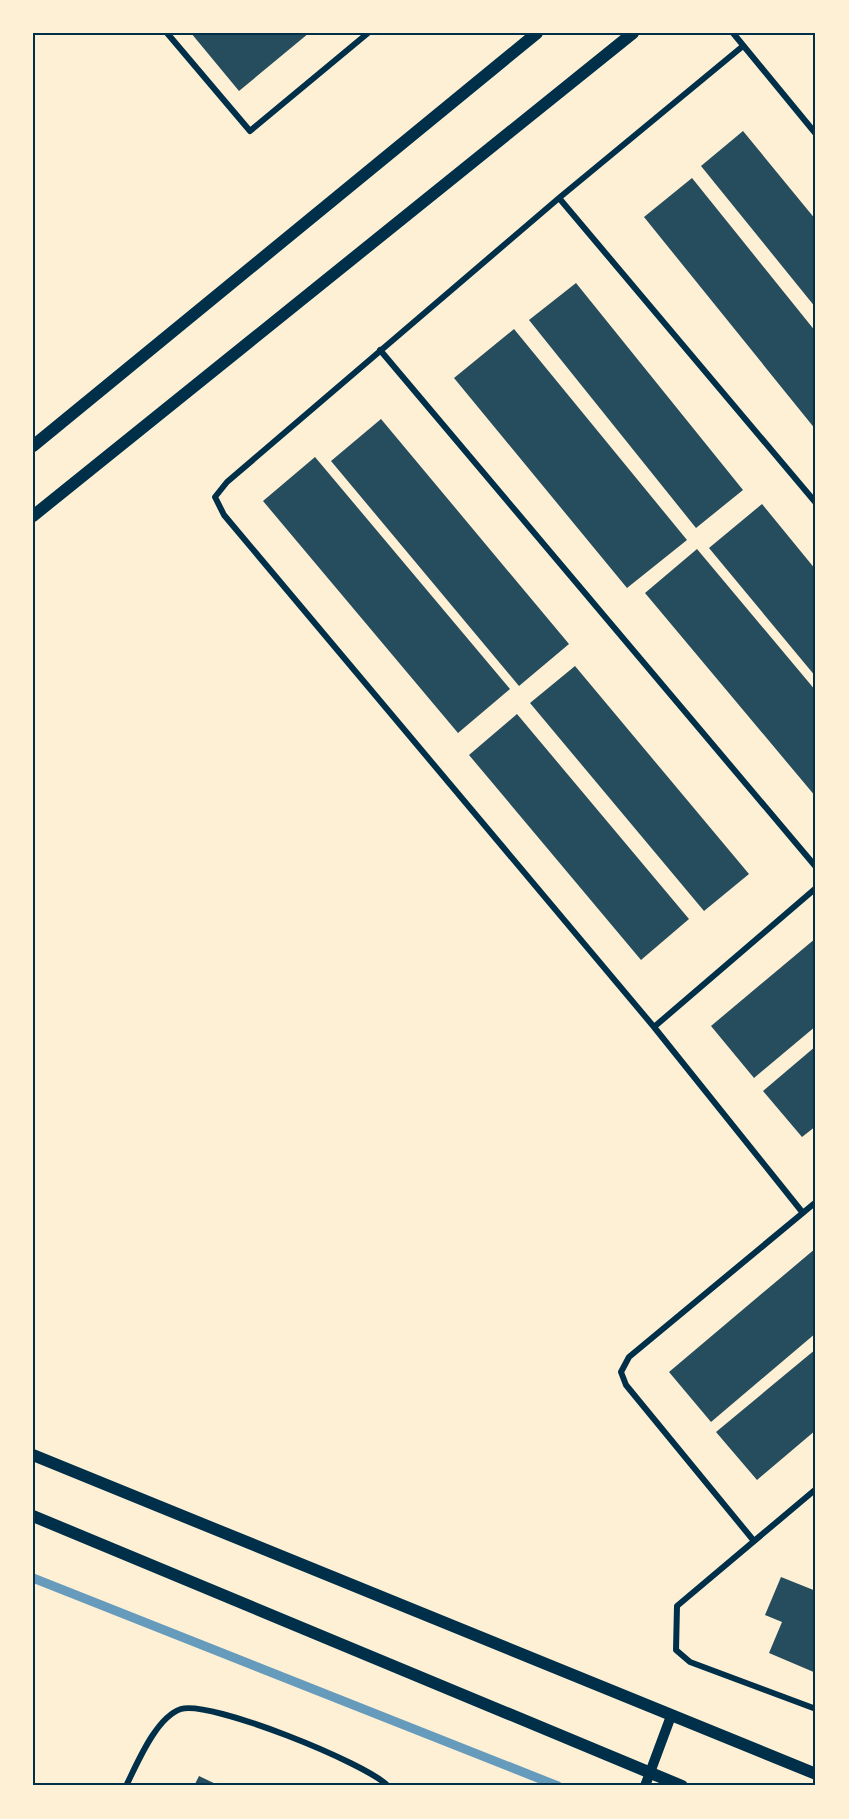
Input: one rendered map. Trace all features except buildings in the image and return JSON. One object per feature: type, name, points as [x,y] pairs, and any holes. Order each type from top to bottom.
[{"type":"main road","points":[[33,446],[537,33]]},
{"type":"main road","points":[[33,516],[633,33]]},
{"type":"main road","points":[[33,1455],[816,1774]]},
{"type":"main road","points":[[33,1516],[682,1786]]},
{"type":"street","points":[[167,35],[250,131],[368,33]]},
{"type":"street","points":[[733,33],[816,134]]},
{"type":"street","points":[[743,46],[380,350],[227,482],[215,497],[224,515],[654,1027],[803,1213]]},
{"type":"street","points":[[560,198],[816,503]]},
{"type":"street","points":[[380,350],[816,867]]},
{"type":"street","points":[[654,1027],[816,888]]},
{"type":"street","points":[[754,1541],[626,1384],[621,1372],[629,1358],[816,1202]]},
{"type":"street","points":[[816,1489],[677,1606],[675,1650],[690,1662],[816,1709]]},
{"type":"street","points":[[126,1786],[157,1730],[167,1717],[181,1709],[201,1708],[291,1737],[380,1778],[388,1786]]},
{"type":"street","points":[[645,1786],[671,1716]]},
{"type":"waterway","points":[[33,1578],[558,1786]]}]
